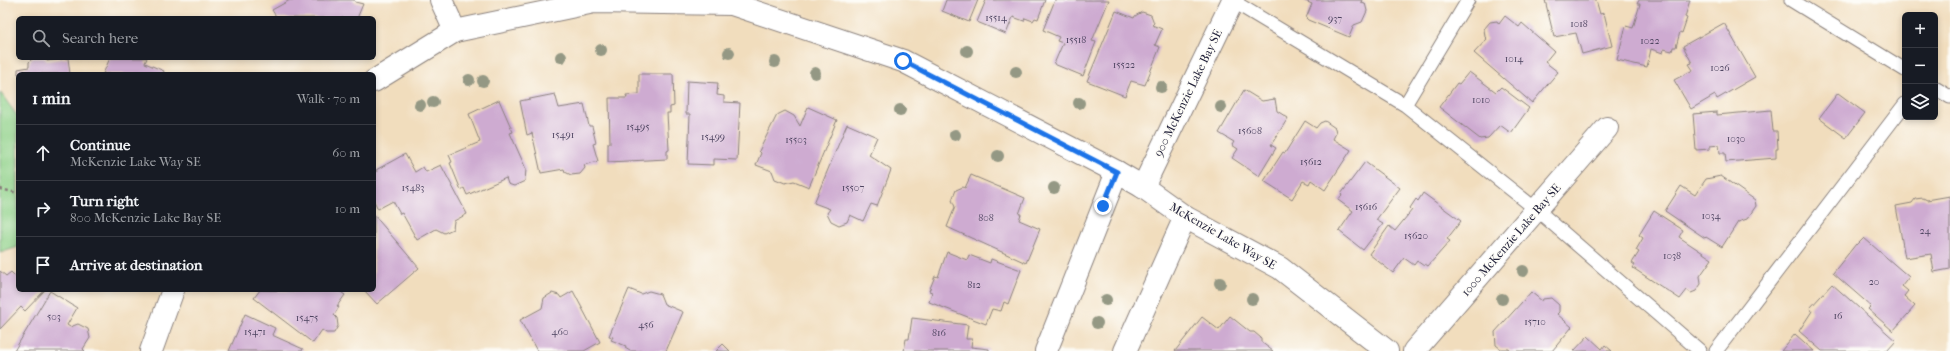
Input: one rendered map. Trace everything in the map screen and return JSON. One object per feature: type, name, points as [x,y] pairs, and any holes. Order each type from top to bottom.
[{"type":"street","points":[[441,0],[454,31]]},
{"type":"street","name":"900 McKenzie Lake Bay SE","points":[[1143,187],[1232,0]]},
{"type":"street","name":"McKenzie Lake Way SE","points":[[376,80],[454,31],[594,2],[733,2],[903,61],[1117,172],[1143,187],[1185,217],[1280,268],[1386,351]]},
{"type":"street","name":"1000 McKenzie Lake Bay SE","points":[[1414,351],[1608,128]]},
{"type":"street","points":[[1046,351],[1117,172]]},
{"type":"street","points":[[1125,351],[1185,217]]},
{"type":"street","points":[[151,351],[172,292]]},
{"type":"lane","points":[[1232,0],[1405,105],[1537,210],[1700,351]]},
{"type":"lane","points":[[1405,105],[1468,0]]},
{"type":"lane","points":[[1791,0],[1902,68]]},
{"type":"lane","points":[[1938,90],[1950,97]]},
{"type":"lane","points":[[1716,351],[1902,108]]},
{"type":"path","points":[[0,189],[16,193]]},
{"type":"green space","points":[[0,92],[16,114],[16,248],[0,253]]},
{"type":"building","points":[[290,0],[354,0],[355,2],[363,4],[358,16],[276,16],[272,10]]},
{"type":"building","points":[[946,0],[978,0],[969,22],[942,11]]},
{"type":"building","points":[[986,0],[1045,0],[1038,19],[1035,18],[1033,21],[1025,18],[1024,21],[1013,17],[1006,34],[977,22]]},
{"type":"building","points":[[1055,0],[1109,0],[1092,41],[1096,42],[1083,76],[1054,64],[1063,43],[1057,41],[1059,37],[1043,30]]},
{"type":"building","points":[[1303,0],[1362,0],[1361,2],[1365,3],[1367,11],[1362,22],[1354,25],[1349,37],[1308,20],[1306,18],[1312,4]]},
{"type":"building","points":[[1545,0],[1596,0],[1600,14],[1604,13],[1612,46],[1582,54],[1576,33],[1554,37]]},
{"type":"building","points":[[1639,0],[1690,0],[1685,17],[1687,18],[1682,33],[1680,32],[1676,47],[1673,47],[1672,51],[1664,49],[1663,53],[1651,49],[1647,67],[1617,60],[1626,26],[1633,28],[1640,4],[1637,4]]},
{"type":"building","points":[[1116,11],[1134,18],[1142,12],[1151,15],[1154,23],[1152,25],[1162,29],[1155,45],[1160,47],[1145,85],[1131,81],[1125,96],[1087,81]]},
{"type":"building","points":[[1505,16],[1519,27],[1522,23],[1554,51],[1545,62],[1558,72],[1532,103],[1474,53],[1487,39],[1485,37],[1484,29],[1490,22],[1497,21],[1499,24]]},
{"type":"building","points":[[1724,23],[1755,77],[1717,99],[1715,95],[1691,109],[1674,80],[1693,70],[1689,64],[1692,63],[1683,46]]},
{"type":"building","points":[[31,60],[68,60],[70,72],[18,72],[18,69],[29,67],[29,62]]},
{"type":"building","points":[[109,60],[146,60],[145,63],[164,71],[164,72],[104,72]]},
{"type":"building","points":[[1469,72],[1496,92],[1501,87],[1529,108],[1511,133],[1500,125],[1488,138],[1480,139],[1439,107],[1457,83],[1459,84]]},
{"type":"building","points":[[639,74],[673,74],[674,106],[670,107],[670,113],[667,113],[669,150],[667,151],[667,159],[608,162],[608,143],[610,143],[609,98],[627,98],[626,95],[639,94]]},
{"type":"building","points":[[687,81],[718,83],[717,95],[724,96],[724,102],[740,103],[737,160],[714,159],[714,165],[688,164],[690,114],[686,114]]},
{"type":"building","points":[[1244,90],[1262,101],[1275,99],[1277,111],[1288,118],[1271,145],[1276,148],[1259,176],[1232,158],[1238,149],[1232,145],[1234,142],[1219,133]]},
{"type":"building","points":[[1838,93],[1865,113],[1846,138],[1819,118]]},
{"type":"building","points":[[555,94],[559,108],[584,104],[589,126],[592,126],[596,143],[593,144],[598,161],[584,165],[585,168],[580,174],[571,175],[565,172],[564,169],[541,173],[532,133],[527,135],[520,101]]},
{"type":"building","points":[[499,100],[513,132],[510,133],[526,169],[525,181],[514,186],[508,184],[506,178],[467,195],[464,188],[461,190],[450,163],[452,162],[449,155],[480,142],[469,114]]},
{"type":"building","points":[[808,107],[837,120],[809,187],[794,181],[785,183],[775,179],[772,171],[756,165],[761,153],[759,151],[777,115],[785,111],[794,116],[800,126]]},
{"type":"building","points":[[1771,110],[1773,131],[1777,131],[1778,149],[1776,149],[1776,158],[1726,162],[1725,153],[1720,153],[1719,145],[1710,146],[1710,149],[1696,150],[1693,114],[1717,112],[1717,115]]},
{"type":"building","points":[[1305,121],[1316,128],[1320,123],[1325,121],[1335,128],[1336,133],[1333,139],[1351,150],[1325,190],[1311,180],[1309,184],[1303,181],[1292,199],[1264,181],[1283,152],[1285,153]]},
{"type":"building","points":[[847,124],[877,137],[869,155],[891,170],[877,206],[871,204],[863,221],[850,215],[847,222],[839,225],[831,221],[827,213],[830,209],[814,203]]},
{"type":"building","points":[[405,154],[415,172],[423,167],[426,172],[441,165],[467,214],[454,221],[453,229],[444,233],[436,229],[417,240],[402,213],[400,214],[393,201],[378,209],[376,205],[376,170]]},
{"type":"building","points":[[1365,162],[1400,188],[1376,220],[1383,224],[1363,250],[1339,231],[1353,211],[1338,200]]},
{"type":"building","points":[[971,175],[1025,198],[1019,214],[1021,214],[1019,220],[1040,229],[1026,263],[947,227],[955,207],[952,200],[956,190],[963,187],[965,188]]},
{"type":"building","points":[[1721,176],[1755,200],[1756,206],[1747,219],[1738,222],[1722,247],[1706,237],[1705,238],[1665,211],[1681,186],[1695,195],[1706,179]]},
{"type":"building","points":[[1423,193],[1461,221],[1447,239],[1450,241],[1428,266],[1425,264],[1424,266],[1417,261],[1414,265],[1404,258],[1393,273],[1369,254],[1389,226],[1395,231],[1412,210],[1410,208],[1416,199],[1418,201]]},
{"type":"building","points":[[1950,196],[1950,269],[1934,272],[1931,254],[1905,258],[1896,206],[1912,203],[1915,199],[1923,198],[1927,200]]},
{"type":"building","points":[[1654,211],[1683,230],[1679,237],[1712,259],[1700,276],[1701,284],[1696,291],[1691,293],[1687,290],[1680,299],[1633,268],[1635,265],[1632,263],[1639,252],[1636,250],[1643,238],[1639,235]]},
{"type":"building","points":[[376,217],[419,268],[377,304],[366,292],[376,292]]},
{"type":"building","points":[[1864,238],[1909,277],[1902,286],[1908,291],[1904,296],[1915,306],[1893,331],[1868,309],[1871,306],[1833,273],[1856,244],[1857,245]]},
{"type":"building","points":[[947,252],[967,260],[969,255],[990,263],[991,259],[1021,270],[1008,304],[1004,302],[1001,311],[992,309],[986,324],[929,302],[932,292],[929,291],[935,276],[938,277]]},
{"type":"building","points":[[0,271],[6,276],[11,272],[15,276],[16,275],[16,292],[43,292],[25,311],[21,307],[0,329]]},
{"type":"building","points":[[1832,284],[1896,341],[1887,351],[1822,351],[1799,331],[1812,311],[1810,308]]},
{"type":"building","points":[[629,289],[641,294],[649,291],[660,294],[664,304],[683,312],[666,351],[630,351],[625,348],[626,346],[611,340],[613,337],[609,336]]},
{"type":"building","points":[[573,291],[600,342],[584,351],[537,351],[520,320],[542,308],[544,298],[552,293],[559,295],[561,298]]},
{"type":"building","points":[[49,292],[77,308],[67,325],[70,327],[78,324],[88,329],[90,338],[83,349],[85,351],[14,351]]},
{"type":"building","points":[[258,292],[341,292],[345,295],[337,306],[339,307],[334,315],[337,318],[338,326],[334,333],[326,333],[322,330],[313,343],[254,298]]},
{"type":"building","points":[[1531,292],[1542,301],[1543,299],[1551,298],[1559,305],[1559,312],[1557,314],[1572,327],[1552,351],[1510,351],[1509,349],[1501,349],[1496,345],[1495,332]]},
{"type":"building","points":[[245,314],[275,328],[272,335],[303,349],[302,351],[229,351]]},
{"type":"building","points":[[1230,316],[1250,332],[1254,332],[1261,338],[1261,342],[1273,351],[1175,351],[1202,317],[1219,330]]},
{"type":"building","points":[[912,318],[968,325],[966,339],[972,339],[971,347],[989,349],[989,351],[904,351],[906,339],[909,339]]},
{"type":"building","points":[[1795,334],[1814,351],[1781,351]]},
{"type":"building","points":[[1588,336],[1602,349],[1605,345],[1612,351],[1574,351]]},
{"type":"building","points":[[723,344],[730,351],[716,351]]},
{"type":"route","points":[[903,61],[1117,172],[1103,206]]}]
